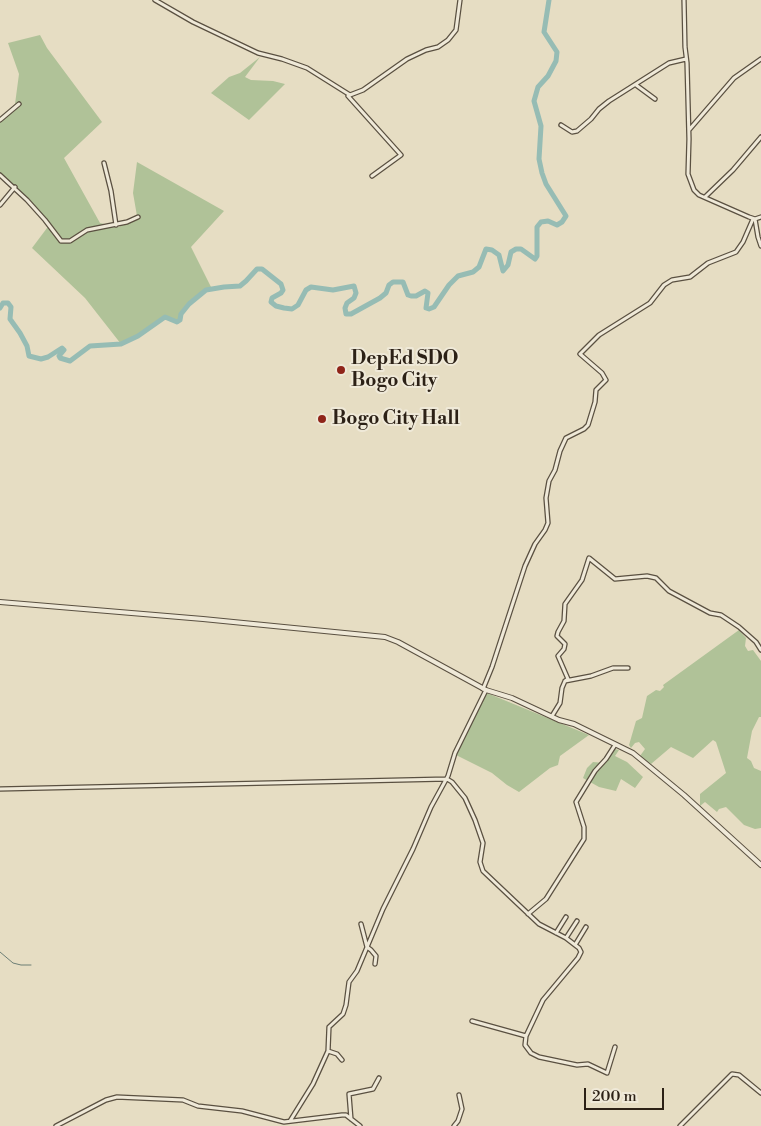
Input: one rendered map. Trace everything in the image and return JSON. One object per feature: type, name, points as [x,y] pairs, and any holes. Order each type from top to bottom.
[{"type":"street","points":[[155,0],[194,22],[258,52],[282,58],[308,68],[350,94],[363,90],[406,59],[438,47],[448,40],[456,30],[460,0]]},
{"type":"street","points":[[684,0],[684,47],[689,130],[688,174],[696,192],[754,219],[761,218]]},
{"type":"street","points":[[561,125],[572,132],[578,131],[592,119],[599,108],[669,63],[686,59]]},
{"type":"street","points":[[689,130],[734,78],[761,59]]},
{"type":"street","points":[[636,85],[655,99]]},
{"type":"street","points":[[350,94],[348,96],[402,155],[372,176]]},
{"type":"street","points":[[0,120],[19,104]]},
{"type":"street","points":[[705,197],[733,170],[761,137]]},
{"type":"street","points":[[104,163],[111,191],[116,225]]},
{"type":"street","points":[[0,175],[45,220],[61,241],[70,241],[87,230],[116,225],[138,217]]},
{"type":"street","points":[[0,205],[15,188]]},
{"type":"street","points":[[754,219],[761,246]]},
{"type":"street","points":[[290,1121],[313,1084],[328,1051],[330,1027],[343,1014],[349,982],[357,971],[383,909],[413,849],[431,807],[447,779],[455,752],[485,689],[525,566],[535,544],[548,523],[546,498],[549,481],[555,470],[560,451],[566,438],[588,425],[595,402],[596,390],[606,380],[602,373],[580,354],[599,335],[650,303],[664,285],[672,280],[690,278],[708,263],[736,252],[744,242],[754,219]]},
{"type":"street","points":[[552,716],[560,703],[565,681],[568,679],[558,656],[564,649],[565,644],[557,636],[564,620],[565,604],[582,580],[588,558],[616,579],[647,576],[656,578],[669,591],[710,613],[721,616],[739,627],[756,642],[761,650]]},
{"type":"street","points":[[0,602],[385,637],[398,642],[485,689],[512,698],[574,724],[633,753],[714,821],[761,865]]},
{"type":"street","points":[[565,681],[591,676],[613,668],[628,668]]},
{"type":"street","points":[[528,914],[546,899],[584,839],[584,827],[576,802],[595,771],[616,745]]},
{"type":"street","points":[[0,789],[447,779],[452,782],[465,798],[475,820],[483,843],[480,862],[483,871],[539,924],[566,938],[581,952],[543,1000],[526,1036],[525,1045],[531,1053],[539,1057],[577,1065],[588,1064],[607,1073],[615,1047]]},
{"type":"street","points":[[532,911],[534,919]]},
{"type":"street","points":[[556,933],[566,917]]},
{"type":"street","points":[[566,938],[577,921]]},
{"type":"street","points":[[361,924],[367,947],[376,956],[375,964]]},
{"type":"street","points":[[574,945],[586,927]]},
{"type":"street","points":[[472,1021],[526,1036]]},
{"type":"street","points":[[328,1051],[337,1054],[342,1060]]},
{"type":"street","points":[[680,1126],[732,1074],[740,1075],[761,1094]]},
{"type":"street","points":[[352,1119],[349,1094],[372,1089],[379,1078]]},
{"type":"street","points":[[454,1126],[462,1109],[459,1095]]},
{"type":"street","points":[[56,1126],[106,1100],[118,1097],[183,1100],[198,1106],[242,1110],[284,1122],[342,1115],[352,1119],[360,1126]]},
{"type":"green space","points":[[40,35],[47,48],[102,122],[64,158],[100,223],[119,227],[137,216],[133,193],[137,162],[224,211],[191,247],[212,289],[206,290],[189,304],[177,322],[165,317],[138,336],[121,344],[85,298],[32,248],[50,224],[0,174],[0,120],[15,104],[19,74],[8,43]]},
{"type":"green space","points":[[260,57],[245,77],[251,80],[273,81],[285,84],[249,120],[211,93],[229,77],[240,73]]},
{"type":"green space","points":[[739,630],[746,638],[745,646],[748,651],[753,650],[761,661],[761,717],[759,717],[752,731],[747,758],[751,761],[754,768],[761,771],[761,828],[755,829],[744,825],[726,807],[719,809],[717,812],[705,802],[700,806],[700,794],[726,773],[716,742],[713,740],[693,758],[671,747],[651,764],[640,756],[645,749],[639,742],[635,743],[631,748],[629,745],[636,721],[642,718],[647,696],[656,690],[660,691],[664,687],[663,685]]},
{"type":"green space","points":[[487,693],[589,735],[560,756],[558,765],[550,768],[519,792],[492,773],[456,755]]},
{"type":"green space","points":[[615,749],[619,750],[615,756],[627,762],[643,777],[635,788],[621,779],[616,791],[599,787],[583,778],[587,768],[593,762],[604,763]]},
{"type":"waterway","points":[[0,308],[3,303],[8,303],[11,307],[10,319],[27,346],[29,356],[41,359],[62,348],[64,350],[59,356],[60,358],[70,361],[90,346],[121,344],[138,336],[165,317],[177,322],[189,304],[206,290],[240,286],[257,269],[262,269],[281,284],[283,290],[272,298],[271,302],[276,306],[284,308],[292,309],[298,305],[306,290],[311,287],[333,290],[354,286],[356,293],[354,298],[347,303],[345,308],[346,314],[351,314],[380,298],[386,293],[389,285],[393,282],[403,282],[408,295],[411,296],[416,296],[425,291],[428,293],[426,308],[434,307],[449,285],[458,276],[473,272],[479,267],[486,249],[492,250],[499,255],[503,271],[508,265],[511,252],[516,249],[521,249],[535,259],[537,256],[537,227],[541,222],[548,221],[557,225],[566,216],[546,184],[542,173],[539,159],[541,126],[534,101],[538,87],[548,76],[556,61],[557,52],[544,32],[549,0]]},
{"type":"waterway","points":[[0,952],[13,963],[31,965]]},
{"type":"place","name":"DepEd SDO Bogo City","points":[[341,370]]},
{"type":"place","name":"Bogo City Hall","points":[[322,419]]}]
